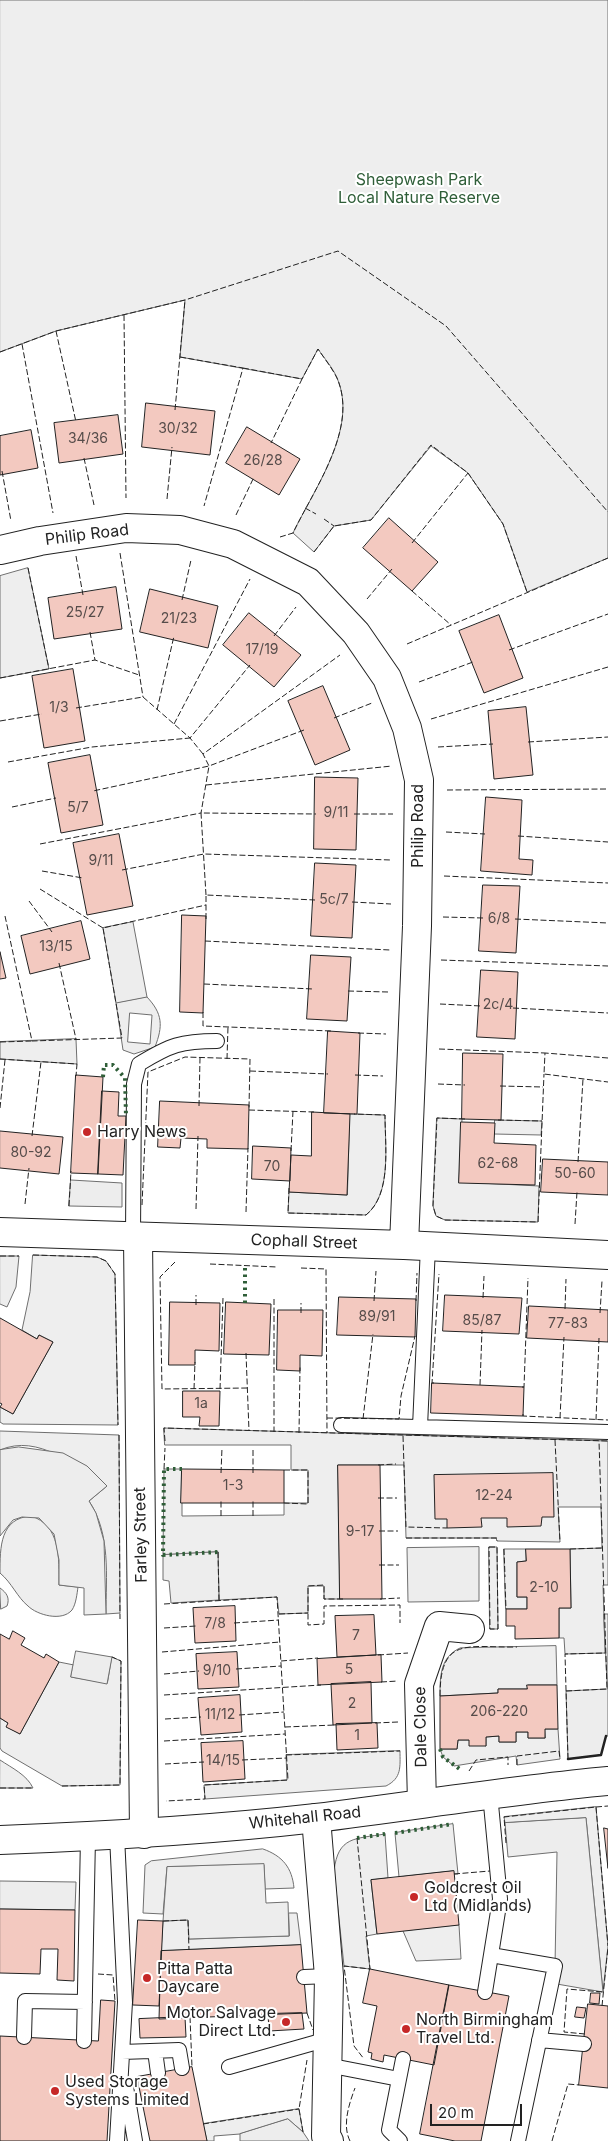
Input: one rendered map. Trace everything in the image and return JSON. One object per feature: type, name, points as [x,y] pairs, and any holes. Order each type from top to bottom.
[{"type":"street","name":"Philip Road","points":[[0,550],[40,540],[126,528],[180,530],[233,544],[308,582],[356,633],[387,678],[407,728],[419,780],[416,1245]]},
{"type":"street","name":"Cophall Street","points":[[0,1232],[416,1245],[608,1255]]},
{"type":"street","name":"Farley Street","points":[[136,1236],[144,1834]]},
{"type":"street","name":"Dale Close","points":[[422,1803],[419,1684],[438,1626],[470,1629]]},
{"type":"street","name":"Whitehall Road","points":[[0,1840],[117,1836],[316,1818],[490,1794],[608,1781]]},
{"type":"street","points":[[316,1818],[317,1976],[327,2052],[323,2139]]},
{"type":"lane","points":[[136,1236],[134,1084],[139,1064],[159,1052],[187,1041],[218,1041]]},
{"type":"lane","points":[[416,1245],[420,1427]]},
{"type":"lane","points":[[341,1426],[608,1432]]},
{"type":"lane","points":[[485,1992],[500,1899],[490,1794]]},
{"type":"lane","points":[[117,1836],[125,2002],[117,2141]]},
{"type":"lane","points":[[84,2041],[88,1837]]},
{"type":"lane","points":[[491,1955],[555,1966],[518,2141]]},
{"type":"lane","points":[[24,2037],[25,2001],[85,2002]]},
{"type":"lane","points":[[540,2040],[584,2044]]},
{"type":"lane","points":[[122,2056],[155,2051],[179,2050],[182,2068]]},
{"type":"lane","points":[[155,2051],[158,2073]]},
{"type":"lane","points":[[229,2067],[327,2052],[399,2079]]},
{"type":"lane","points":[[122,2056],[135,2141]]},
{"type":"lane","points":[[400,2141],[389,2130],[403,2059]]},
{"type":"green space","name":"Sheepwash Park Local Nature Reserve","points":[[0,0],[608,0],[608,558],[527,592],[503,524],[468,473],[431,446],[371,520],[334,526],[314,552],[293,533],[322,478],[338,437],[342,417],[342,397],[335,374],[318,349],[302,379],[180,357],[185,300],[56,331],[0,352]]},
{"type":"green space","points":[[28,568],[49,669],[0,678],[0,576]]},
{"type":"green space","points":[[147,997],[156,1009],[160,1021],[155,1047],[134,1054],[123,1050],[116,1003]],"holes":[[[130,1013],[152,1015],[150,1044],[128,1042]]]},
{"type":"green space","points":[[76,1039],[77,1064],[0,1059],[0,1042]]},
{"type":"green space","points":[[350,1114],[385,1115],[385,1169],[380,1195],[374,1206],[366,1215],[288,1213],[289,1192],[347,1195]]},
{"type":"green space","points":[[437,1118],[462,1119],[459,1182],[539,1186],[538,1222],[445,1220],[436,1216],[433,1206]]},
{"type":"green space","points":[[495,1120],[542,1121],[541,1135],[494,1134]]},
{"type":"green space","points":[[33,1255],[97,1257],[106,1261],[115,1274],[118,1425],[3,1424],[0,1422],[0,1407],[13,1414],[53,1342],[39,1335],[37,1339],[22,1330],[30,1292]]},
{"type":"green space","points":[[164,1428],[608,1441],[608,1585],[603,1585],[605,1653],[565,1654],[564,1638],[559,1638],[559,1608],[571,1608],[570,1549],[602,1548],[601,1507],[558,1507],[560,1542],[497,1541],[496,1538],[406,1538],[404,1465],[338,1465],[340,1599],[324,1599],[324,1586],[308,1586],[308,1613],[279,1614],[277,1597],[219,1600],[218,1552],[163,1555],[164,1469],[182,1469],[182,1516],[284,1515],[284,1503],[308,1503],[308,1470],[291,1470],[291,1445],[165,1445]]},
{"type":"green space","points":[[0,1431],[119,1435],[120,1613],[106,1614],[106,1556],[104,1541],[101,1527],[89,1501],[107,1486],[70,1462],[43,1449],[15,1446],[0,1450]]},
{"type":"green space","points":[[31,1516],[41,1520],[53,1535],[58,1554],[59,1585],[78,1587],[73,1608],[68,1614],[50,1616],[32,1609],[0,1573],[0,1553],[4,1535],[13,1522]]},
{"type":"green space","points":[[489,1547],[497,1547],[498,1629],[490,1629]]},
{"type":"green space","points":[[504,1549],[526,1549],[526,1561],[517,1562],[517,1597],[527,1597],[527,1609],[506,1609]]},
{"type":"green space","points":[[0,1588],[8,1598],[7,1606],[1,1609]]},
{"type":"green space","points":[[556,1646],[557,1685],[528,1685],[527,1689],[498,1689],[498,1693],[440,1696],[442,1668],[448,1656],[460,1648]]},
{"type":"green space","points":[[112,1657],[121,1661],[120,1785],[62,1786],[2,1751],[0,1748],[0,1718],[8,1723],[7,1727],[20,1734],[59,1662],[74,1665],[71,1677],[107,1683]]},
{"type":"green space","points":[[545,1729],[558,1729],[560,1759],[517,1765],[516,1756],[454,1766],[443,1757],[440,1749],[457,1749],[458,1740],[469,1740],[486,1746],[486,1737],[499,1736],[499,1742],[516,1742],[516,1732],[528,1732],[528,1738],[545,1738]]},
{"type":"green space","points":[[400,1751],[400,1767],[397,1776],[386,1786],[205,1799],[204,1785],[287,1780],[286,1755]]},
{"type":"green space","points":[[0,1760],[23,1776],[33,1788],[0,1788]]},
{"type":"green space","points":[[596,1807],[608,1946],[603,1992],[586,1818],[505,1823],[504,1817]]},
{"type":"green space","points":[[453,1824],[458,1874],[454,1874],[453,1871],[399,1877],[395,1833]]},
{"type":"green space","points":[[385,1834],[388,1878],[371,1880],[377,1934],[366,1936],[370,1969],[344,1966],[334,1871],[336,1860],[339,1851],[350,1841]]},
{"type":"green space","points":[[263,1849],[276,1855],[289,1869],[294,1888],[265,1889],[264,1865],[167,1867],[163,1914],[143,1913],[145,1865],[151,1861]]},
{"type":"green space","points":[[289,1913],[297,1913],[301,1945],[161,1951],[163,1921],[188,1920],[189,1939],[289,1936]]},
{"type":"green space","points":[[459,1925],[461,1959],[416,1961],[403,1931]]},
{"type":"green space","points":[[299,2109],[303,2132],[288,2119],[240,2134],[214,2136],[214,2141],[207,2141],[203,2124]]},
{"type":"shaded area","points":[[133,922],[147,997],[116,1003],[103,928]]},
{"type":"shaded area","points":[[71,1180],[122,1183],[122,1207],[69,1206]]},
{"type":"shaded area","points":[[0,1256],[19,1256],[16,1287],[7,1307],[0,1304]]},
{"type":"shaded area","points":[[19,1447],[63,1453],[87,1466],[107,1486],[89,1501],[96,1513],[104,1541],[106,1614],[84,1615],[84,1588],[59,1585],[59,1560],[54,1534],[39,1518],[22,1517],[13,1520],[0,1536],[0,1450]]},
{"type":"shaded area","points":[[479,1547],[479,1601],[408,1602],[407,1548]]},
{"type":"shaded area","points":[[218,1552],[219,1600],[171,1603],[169,1581],[163,1580],[163,1555]]},
{"type":"shaded area","points":[[604,1614],[608,1614],[608,1736],[606,1736],[601,1755],[568,1759],[566,1691],[607,1689]]},
{"type":"shaded area","points":[[76,1651],[112,1657],[107,1684],[71,1677]]},
{"type":"shaded area","points":[[586,1818],[603,1992],[551,1983],[555,1966],[557,1852],[508,1857],[505,1823]]},
{"type":"shaded area","points":[[264,1864],[266,1903],[288,1902],[289,1936],[189,1939],[188,1920],[163,1921],[167,1867]]},
{"type":"shaded area","points":[[0,1881],[76,1882],[75,1910],[0,1909]]},
{"type":"shaded area","points":[[288,2119],[303,2132],[309,2141],[240,2141],[240,2134]]},
{"type":"building","points":[[146,403],[215,411],[210,455],[142,447]]},
{"type":"building","points":[[118,415],[123,454],[59,463],[54,423]]},
{"type":"building","points":[[247,427],[300,459],[279,495],[226,463]]},
{"type":"building","points":[[31,430],[38,468],[0,475],[0,436]]},
{"type":"building","points":[[389,518],[438,562],[412,591],[363,548]]},
{"type":"building","points":[[116,587],[122,629],[54,639],[48,598]]},
{"type":"building","points":[[150,589],[218,606],[208,648],[140,632]]},
{"type":"building","points":[[249,613],[301,655],[274,687],[223,645]]},
{"type":"building","points":[[499,615],[523,678],[484,693],[459,631]]},
{"type":"building","points":[[73,669],[85,741],[44,748],[32,676]]},
{"type":"building","points":[[323,686],[350,750],[315,765],[288,701]]},
{"type":"building","points":[[526,707],[533,775],[494,779],[488,711]]},
{"type":"building","points":[[90,755],[103,825],[61,833],[48,763]]},
{"type":"building","points":[[315,777],[358,778],[356,850],[314,849]]},
{"type":"building","points":[[486,797],[522,800],[519,859],[533,860],[532,875],[481,871]]},
{"type":"building","points":[[119,834],[133,906],[87,915],[73,843]]},
{"type":"building","points":[[315,863],[356,865],[352,938],[311,936]]},
{"type":"building","points":[[483,885],[520,886],[516,953],[479,951]]},
{"type":"building","points":[[182,915],[206,916],[203,1013],[180,1012]]},
{"type":"building","points":[[81,921],[90,959],[30,974],[21,936]]},
{"type":"building","points":[[0,952],[6,978],[0,979]]},
{"type":"building","points":[[311,955],[351,957],[347,1021],[307,1019]]},
{"type":"building","points":[[481,970],[518,972],[515,1039],[477,1037]]},
{"type":"building","points":[[328,1031],[360,1033],[357,1114],[324,1113]]},
{"type":"building","points":[[463,1053],[503,1054],[501,1120],[462,1119]]},
{"type":"building","name":"Harry News","points":[[76,1075],[103,1077],[98,1174],[71,1173]]},
{"type":"building","points":[[102,1091],[119,1092],[118,1116],[126,1116],[123,1175],[98,1174]]},
{"type":"building","points":[[160,1101],[249,1105],[248,1149],[207,1148],[207,1139],[181,1138],[180,1148],[158,1147]]},
{"type":"building","points":[[312,1112],[350,1114],[347,1195],[289,1192],[291,1155],[311,1156]]},
{"type":"building","points":[[461,1122],[495,1123],[494,1143],[536,1145],[535,1185],[459,1183]]},
{"type":"building","points":[[0,1131],[63,1137],[59,1174],[0,1168]]},
{"type":"building","points":[[253,1146],[291,1148],[290,1181],[252,1179]]},
{"type":"building","points":[[543,1159],[608,1162],[608,1195],[541,1192]]},
{"type":"building","points":[[445,1295],[522,1298],[519,1334],[443,1331]]},
{"type":"building","points":[[339,1297],[416,1299],[415,1337],[337,1335]]},
{"type":"building","points":[[170,1302],[220,1303],[219,1351],[195,1350],[195,1365],[169,1365]]},
{"type":"building","points":[[226,1302],[271,1304],[269,1355],[224,1354]]},
{"type":"building","points":[[529,1306],[608,1310],[608,1342],[527,1338]]},
{"type":"building","points":[[278,1310],[323,1310],[322,1356],[300,1355],[300,1371],[277,1370]]},
{"type":"building","points":[[0,1318],[37,1339],[39,1335],[53,1342],[13,1414],[0,1407],[2,1404],[0,1403]]},
{"type":"building","points":[[432,1383],[524,1387],[523,1416],[431,1413]]},
{"type":"building","points":[[183,1391],[220,1391],[219,1426],[199,1426],[200,1417],[183,1417]]},
{"type":"building","points":[[338,1465],[380,1465],[382,1599],[340,1599]]},
{"type":"building","points":[[182,1469],[284,1470],[284,1503],[181,1503]]},
{"type":"building","points":[[553,1473],[554,1517],[542,1517],[541,1526],[507,1527],[507,1518],[481,1518],[482,1527],[447,1528],[447,1519],[435,1519],[434,1475]]},
{"type":"building","points":[[526,1549],[570,1549],[571,1608],[559,1608],[559,1638],[515,1639],[515,1626],[506,1626],[506,1609],[527,1609],[527,1597],[517,1597],[517,1562],[526,1561]]},
{"type":"building","points":[[235,1606],[236,1641],[195,1643],[193,1608]]},
{"type":"building","points":[[374,1615],[376,1655],[337,1657],[335,1616]]},
{"type":"building","points":[[13,1631],[25,1638],[21,1645],[44,1658],[46,1654],[59,1662],[20,1734],[6,1727],[8,1723],[0,1718],[0,1634],[9,1639]]},
{"type":"building","points":[[237,1652],[239,1687],[198,1689],[196,1654]]},
{"type":"building","points":[[381,1655],[382,1682],[318,1685],[317,1659]]},
{"type":"building","points":[[371,1682],[372,1723],[333,1725],[331,1684]]},
{"type":"building","points":[[527,1685],[557,1685],[558,1729],[545,1729],[545,1738],[528,1738],[528,1732],[516,1732],[516,1742],[499,1742],[499,1736],[486,1737],[486,1746],[469,1746],[469,1740],[458,1740],[457,1749],[440,1749],[440,1696],[498,1693],[498,1689],[527,1689]]},
{"type":"building","points":[[240,1695],[242,1732],[201,1735],[198,1698]]},
{"type":"building","points":[[377,1723],[378,1748],[337,1750],[336,1724]]},
{"type":"building","points":[[243,1741],[245,1779],[203,1782],[201,1743]]},
{"type":"building","points":[[604,1828],[608,1829],[608,1868]]},
{"type":"building","name":"Goldcrest Oil Ltd (Midlands)","points":[[454,1871],[459,1925],[377,1934],[371,1880]]},
{"type":"building","points":[[0,1909],[75,1910],[74,1981],[57,1980],[58,1949],[41,1949],[40,1974],[0,1973]]},
{"type":"building","name":"Pitta Patta Daycare","points":[[138,1920],[163,1921],[159,2006],[133,2005]]},
{"type":"building","points":[[301,1945],[307,2013],[159,2019],[161,1951]]},
{"type":"building","name":"North Birmingham Travel Ltd.","points":[[370,1969],[449,1985],[434,2065],[384,2055],[383,2062],[371,2059],[372,2053],[368,2052],[377,2006],[363,2003]]},
{"type":"building","points":[[449,1985],[509,1996],[481,2141],[455,2141],[420,2134]]},
{"type":"building","points":[[591,1993],[600,1993],[599,2004],[590,2003]]},
{"type":"building","name":"Used Storage Systems Limited","points":[[101,2000],[115,2001],[107,2141],[0,2141],[0,2036],[98,2041]]},
{"type":"building","points":[[588,2004],[608,2006],[608,2088],[579,2085]]},
{"type":"building","points":[[577,2007],[586,2008],[584,2018],[575,2017]]},
{"type":"building","name":"Motor Salvage Direct Ltd.","points":[[302,2013],[304,2029],[269,2031],[268,2014]]},
{"type":"building","points":[[185,2017],[186,2037],[140,2038],[139,2019]]},
{"type":"building","points":[[192,2067],[207,2141],[150,2141],[137,2077]]},
{"type":"hedge","points":[[103,1077],[104,1065],[113,1065],[125,1078],[126,1116]]},
{"type":"hedge","points":[[245,1266],[245,1303]]},
{"type":"hedge","points":[[182,1469],[164,1469],[163,1555],[218,1552]]},
{"type":"hedge","points":[[440,1749],[443,1757],[461,1770]]},
{"type":"hedge","points":[[395,1833],[453,1824]]},
{"type":"hedge","points":[[357,1838],[385,1834]]},
{"type":"fence","points":[[0,352],[56,331],[185,300],[338,251],[446,326],[608,512]]},
{"type":"fence","points":[[175,410],[185,300]]},
{"type":"fence","points":[[124,315],[126,498]]},
{"type":"fence","points":[[56,331],[76,422]]},
{"type":"fence","points":[[22,344],[53,513]]},
{"type":"fence","points":[[280,537],[293,533],[322,478],[338,437],[342,417],[342,397],[337,378],[318,349],[302,379]]},
{"type":"fence","points":[[180,357],[243,368],[204,506]]},
{"type":"fence","points":[[243,368],[302,379],[271,443]]},
{"type":"fence","points":[[314,552],[334,526],[371,520],[431,445],[468,473],[503,524],[527,592]]},
{"type":"fence","points":[[167,499],[172,447]]},
{"type":"fence","points":[[84,458],[94,505]]},
{"type":"fence","points":[[2,471],[11,521]]},
{"type":"fence","points":[[412,543],[468,473]]},
{"type":"fence","points":[[236,515],[254,477]]},
{"type":"fence","points":[[305,508],[316,514]]},
{"type":"fence","points":[[324,519],[334,526]]},
{"type":"fence","points":[[120,553],[143,697]]},
{"type":"fence","points":[[76,556],[83,595]]},
{"type":"fence","points":[[407,644],[608,558]]},
{"type":"fence","points":[[182,600],[191,560]]},
{"type":"fence","points":[[28,568],[49,669]]},
{"type":"fence","points":[[367,599],[392,569]]},
{"type":"fence","points":[[174,724],[250,579]]},
{"type":"fence","points":[[412,591],[451,625]]},
{"type":"fence","points":[[274,636],[296,607]]},
{"type":"fence","points":[[509,650],[608,614]]},
{"type":"fence","points":[[90,632],[95,660]]},
{"type":"fence","points":[[157,710],[174,636]]},
{"type":"fence","points":[[304,730],[209,766],[203,754],[340,655]]},
{"type":"fence","points":[[0,678],[95,660],[139,675]]},
{"type":"fence","points":[[419,682],[473,662]]},
{"type":"fence","points":[[203,754],[190,738],[250,665]]},
{"type":"fence","points":[[431,719],[608,667]]},
{"type":"fence","points":[[76,708],[143,697],[190,738]]},
{"type":"fence","points":[[334,718],[372,703]]},
{"type":"fence","points":[[0,721],[42,714]]},
{"type":"fence","points":[[528,742],[608,737]]},
{"type":"fence","points":[[8,762],[92,747],[190,738]]},
{"type":"fence","points":[[438,747],[493,744]]},
{"type":"fence","points":[[40,844],[201,813],[209,766],[93,791]]},
{"type":"fence","points":[[206,785],[392,766]]},
{"type":"fence","points":[[447,790],[608,789]]},
{"type":"fence","points":[[12,807],[56,798]]},
{"type":"fence","points":[[206,895],[201,813],[316,814]]},
{"type":"fence","points":[[354,814],[393,814]]},
{"type":"fence","points":[[446,832],[485,834]]},
{"type":"fence","points":[[518,836],[608,842]]},
{"type":"fence","points":[[122,870],[204,854],[391,860]]},
{"type":"fence","points":[[42,871],[83,878]]},
{"type":"fence","points":[[444,876],[608,883]]},
{"type":"fence","points":[[40,889],[103,928]]},
{"type":"fence","points":[[206,919],[206,895],[315,900]]},
{"type":"fence","points":[[29,901],[52,932]]},
{"type":"fence","points":[[352,902],[391,904]]},
{"type":"fence","points":[[5,916],[32,1041],[122,1038],[103,928],[206,905]]},
{"type":"fence","points":[[443,917],[483,918]]},
{"type":"fence","points":[[515,919],[608,923]]},
{"type":"fence","points":[[205,941],[390,950]]},
{"type":"fence","points":[[441,960],[608,966]]},
{"type":"fence","points":[[59,963],[76,1039]]},
{"type":"fence","points":[[204,984],[313,989]]},
{"type":"fence","points":[[348,991],[388,992]]},
{"type":"fence","points":[[440,1004],[481,1006]]},
{"type":"fence","points":[[513,1008],[608,1013]]},
{"type":"fence","points":[[203,1012],[203,1026],[331,1031]]},
{"type":"fence","points":[[227,1059],[228,1027]]},
{"type":"fence","points":[[358,1033],[386,1034]]},
{"type":"fence","points":[[0,1042],[32,1041]]},
{"type":"fence","points":[[439,1049],[545,1053]]},
{"type":"fence","points":[[608,1058],[545,1053],[544,1074],[608,1082]]},
{"type":"fence","points":[[142,1205],[148,1072],[185,1057],[250,1059],[249,1108]]},
{"type":"fence","points":[[199,1106],[200,1058]]},
{"type":"fence","points":[[0,1059],[77,1064],[76,1076]]},
{"type":"fence","points":[[0,1108],[5,1060]]},
{"type":"fence","points":[[32,1136],[41,1062]]},
{"type":"fence","points":[[250,1071],[328,1074]]},
{"type":"fence","points":[[465,1119],[437,1118],[433,1206],[436,1216],[445,1220],[538,1222],[544,1074]]},
{"type":"fence","points":[[355,1075],[383,1076]]},
{"type":"fence","points":[[578,1162],[583,1079]]},
{"type":"fence","points":[[438,1084],[465,1085]]},
{"type":"fence","points":[[500,1086],[543,1087]]},
{"type":"fence","points":[[249,1110],[314,1112]]},
{"type":"fence","points":[[291,1151],[293,1111]]},
{"type":"fence","points":[[289,1188],[288,1213],[366,1215],[374,1206],[380,1195],[385,1169],[385,1115],[354,1114]]},
{"type":"fence","points":[[498,1120],[542,1121]]},
{"type":"fence","points":[[196,1209],[198,1136]]},
{"type":"fence","points":[[246,1212],[248,1148]]},
{"type":"fence","points":[[25,1204],[29,1168]]},
{"type":"fence","points":[[69,1206],[71,1171]]},
{"type":"fence","points":[[575,1224],[577,1192]]},
{"type":"fence","points":[[33,1255],[97,1257],[106,1261],[115,1274],[118,1425]]},
{"type":"fence","points":[[0,1256],[19,1256]]},
{"type":"fence","points":[[175,1262],[160,1277],[162,1389],[248,1388]]},
{"type":"fence","points":[[210,1264],[277,1267]]},
{"type":"fence","points":[[301,1268],[326,1269],[327,1433]]},
{"type":"fence","points":[[374,1301],[376,1271]]},
{"type":"fence","points":[[416,1301],[417,1273]]},
{"type":"fence","points":[[434,1383],[432,1383],[439,1274]]},
{"type":"fence","points":[[483,1298],[484,1276]]},
{"type":"fence","points":[[522,1387],[524,1387],[528,1278]]},
{"type":"fence","points":[[565,1309],[566,1279]]},
{"type":"fence","points":[[600,1313],[602,1281]]},
{"type":"fence","points":[[196,1295],[196,1305]]},
{"type":"fence","points":[[220,1389],[223,1298]]},
{"type":"fence","points":[[274,1299],[274,1432]]},
{"type":"fence","points":[[301,1303],[301,1313]]},
{"type":"fence","points":[[480,1385],[482,1330]]},
{"type":"fence","points":[[363,1419],[373,1334]]},
{"type":"fence","points":[[327,1418],[399,1419],[401,1396],[415,1336]]},
{"type":"fence","points":[[560,1418],[564,1337]]},
{"type":"fence","points":[[596,1420],[599,1338]]},
{"type":"fence","points":[[246,1353],[249,1431]]},
{"type":"fence","points":[[194,1389],[195,1362]]},
{"type":"fence","points":[[299,1433],[300,1367]]},
{"type":"fence","points":[[523,1414],[523,1416],[608,1420]]},
{"type":"fence","points":[[165,1441],[164,1428],[608,1441]]},
{"type":"fence","points":[[119,1435],[120,1619]]},
{"type":"fence","points":[[403,1436],[406,1527],[447,1528]]},
{"type":"fence","points":[[555,1440],[560,1542]]},
{"type":"fence","points":[[566,1691],[607,1689],[599,1441]]},
{"type":"fence","points":[[164,1469],[165,1448]]},
{"type":"fence","points":[[221,1473],[222,1448]]},
{"type":"fence","points":[[253,1448],[253,1473]]},
{"type":"fence","points":[[378,1465],[396,1464]]},
{"type":"fence","points":[[284,1470],[308,1470],[308,1504],[284,1503]]},
{"type":"fence","points":[[378,1498],[397,1498]]},
{"type":"fence","points":[[221,1501],[221,1516]]},
{"type":"fence","points":[[253,1501],[253,1516]]},
{"type":"fence","points":[[379,1531],[398,1531]]},
{"type":"fence","points":[[406,1538],[497,1538],[497,1541]]},
{"type":"fence","points":[[489,1547],[497,1547],[498,1629],[490,1629],[489,1547]]},
{"type":"fence","points":[[570,1549],[602,1548]]},
{"type":"fence","points":[[504,1549],[505,1577]]},
{"type":"fence","points":[[218,1552],[219,1600]]},
{"type":"fence","points":[[379,1565],[399,1565]]},
{"type":"fence","points":[[505,1583],[506,1609]]},
{"type":"fence","points":[[343,1599],[324,1599],[324,1585],[308,1586],[308,1625],[324,1624],[324,1606],[400,1605],[400,1623]]},
{"type":"fence","points":[[164,1604],[277,1597],[288,1780],[204,1785],[205,1799],[166,1801]]},
{"type":"fence","points":[[380,1599],[400,1598]]},
{"type":"fence","points":[[279,1614],[308,1613]]},
{"type":"fence","points":[[234,1623],[279,1620]]},
{"type":"fence","points":[[164,1628],[196,1626]]},
{"type":"fence","points":[[162,1652],[280,1642]]},
{"type":"fence","points":[[440,1696],[441,1676],[445,1663],[452,1654],[460,1649],[472,1647],[517,1647]]},
{"type":"fence","points":[[378,1655],[408,1653]]},
{"type":"fence","points":[[568,1759],[565,1654],[605,1653]]},
{"type":"fence","points":[[62,1786],[120,1785],[121,1661],[112,1657]]},
{"type":"fence","points":[[281,1661],[318,1658]]},
{"type":"fence","points":[[236,1669],[281,1666]]},
{"type":"fence","points":[[164,1674],[199,1671]]},
{"type":"fence","points":[[381,1682],[398,1681]]},
{"type":"fence","points":[[164,1695],[321,1685]]},
{"type":"fence","points":[[239,1715],[284,1712]]},
{"type":"fence","points":[[165,1719],[201,1717]]},
{"type":"fence","points":[[375,1723],[398,1722]]},
{"type":"fence","points":[[285,1727],[335,1725]]},
{"type":"fence","points":[[164,1741],[285,1734]]},
{"type":"fence","points":[[286,1755],[400,1751]]},
{"type":"fence","points":[[517,1765],[517,1756],[559,1751],[560,1759]]},
{"type":"fence","points":[[469,1771],[476,1760],[508,1757],[508,1765]]},
{"type":"fence","points":[[242,1760],[287,1758]]},
{"type":"fence","points":[[165,1764],[204,1762]]},
{"type":"fence","points":[[0,1788],[33,1788]]},
{"type":"fence","points":[[596,1807],[608,1806]]},
{"type":"fence","points":[[506,1843],[504,1817],[596,1807],[608,1946]]},
{"type":"fence","points":[[357,1838],[370,1969],[344,1966],[354,2046],[364,2059]]},
{"type":"fence","points":[[454,1874],[490,1871]]},
{"type":"fence","points":[[163,1921],[188,1920],[189,1950]]},
{"type":"fence","points":[[602,2006],[608,1947]]},
{"type":"fence","points":[[98,1974],[113,1975],[115,2001]]},
{"type":"fence","points":[[585,2034],[564,2032],[567,1989],[603,1992]]},
{"type":"fence","points":[[307,2013],[313,2030]]},
{"type":"fence","points":[[190,2017],[192,2067]]},
{"type":"fence","points":[[303,2132],[299,2109],[307,2060]]},
{"type":"fence","points":[[552,2141],[568,2084],[579,2085]]},
{"type":"fence","points":[[350,2141],[346,2121],[355,2088]]},
{"type":"fence","points":[[203,2124],[299,2109]]},
{"type":"wall","points":[[568,1759],[601,1755],[606,1736]]},
{"type":"place","name":"Harry News","points":[[87,1132]]},
{"type":"place","name":"Goldcrest Oil Ltd (Midlands)","points":[[414,1897]]},
{"type":"place","name":"Pitta Patta Daycare","points":[[147,1978]]},
{"type":"place","name":"Motor Salvage Direct Ltd.","points":[[286,2022]]},
{"type":"place","name":"North Birmingham Travel Ltd.","points":[[406,2029]]},
{"type":"place","name":"Used Storage Systems Limited","points":[[55,2091]]}]
